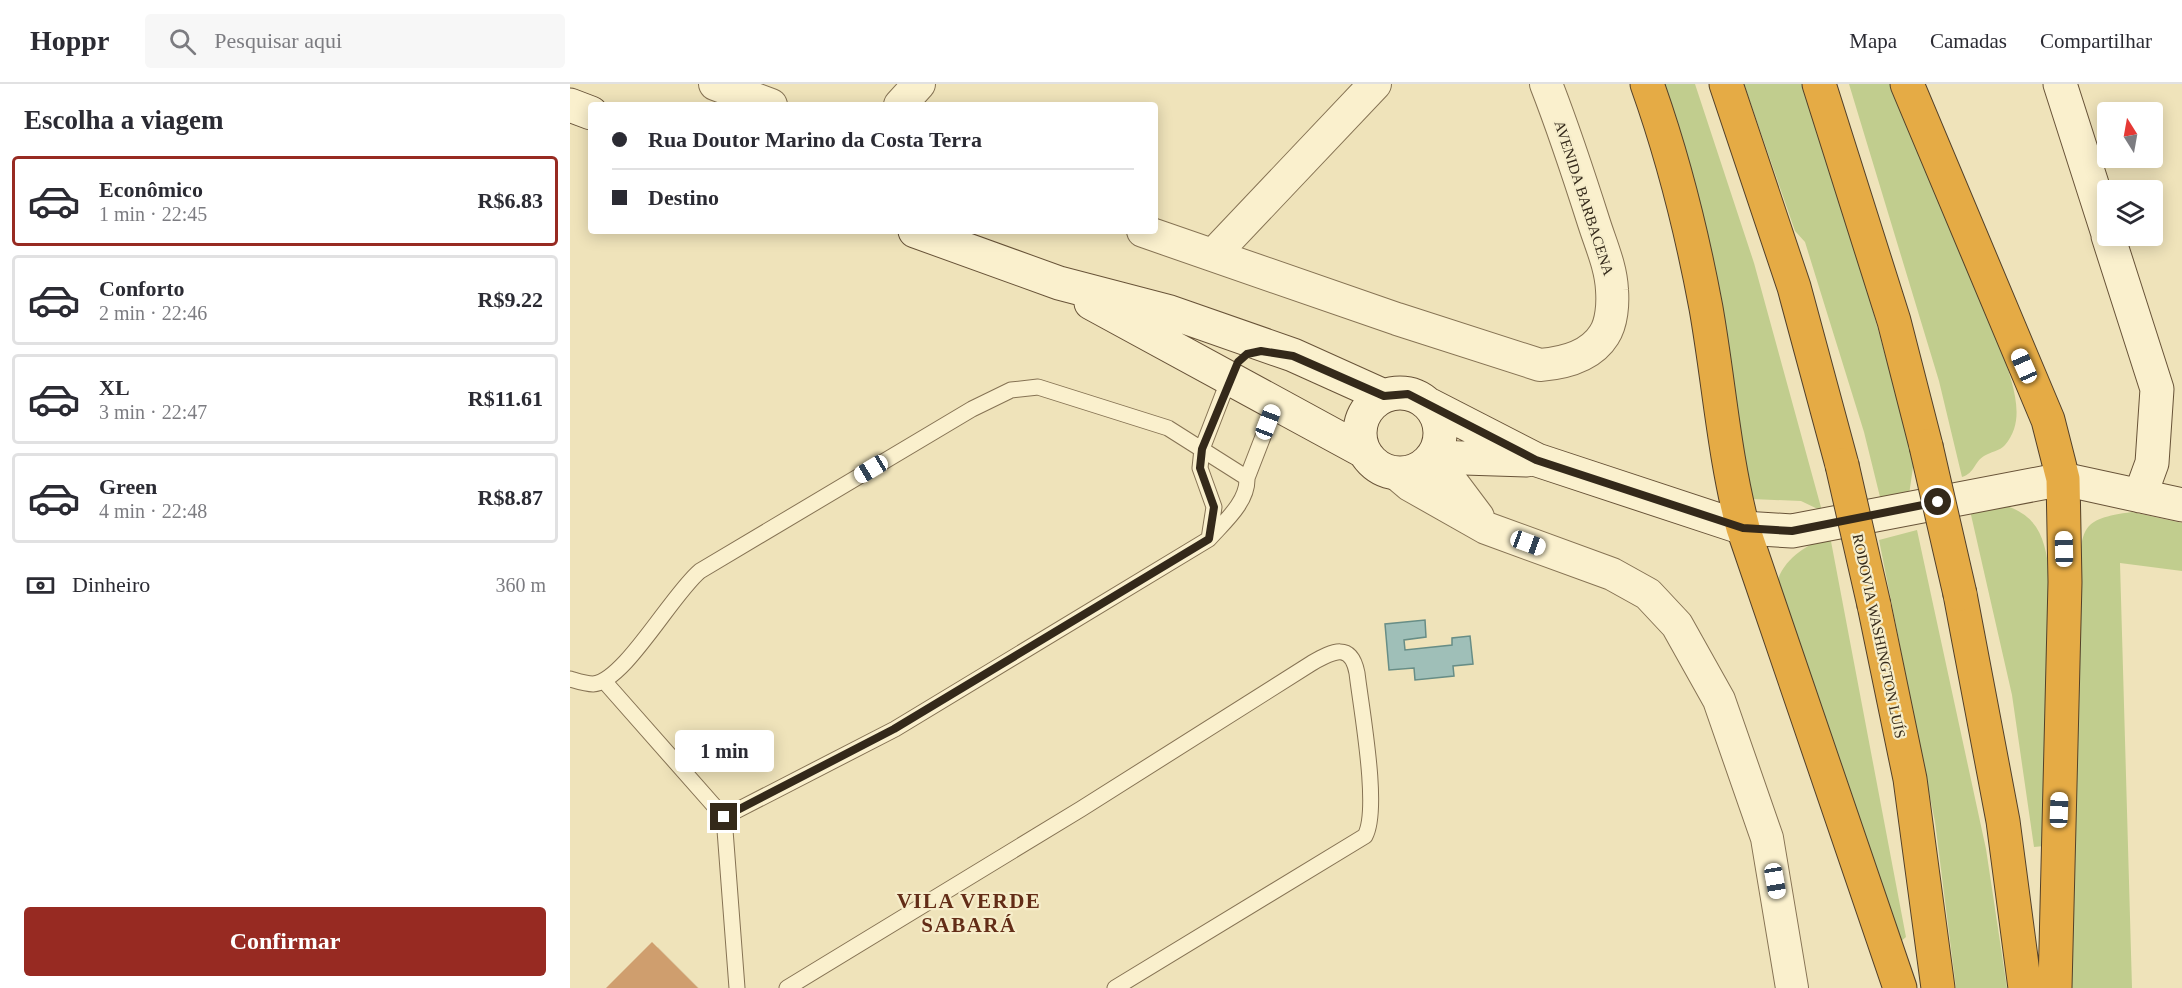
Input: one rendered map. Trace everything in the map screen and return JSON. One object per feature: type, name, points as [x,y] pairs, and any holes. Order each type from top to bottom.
[{"type":"highway","points":[[1647,84],[1686,213],[1698,269],[1732,484],[1743,528],[1900,988]]},
{"type":"highway","name":"RODOVIA WASHINGTON LUÍS","points":[[1726,84],[1794,287],[1842,465],[1874,604],[1910,779],[1938,988]]},
{"type":"highway","points":[[1819,84],[1894,321],[1960,594],[2003,821],[2025,988]]},
{"type":"highway","points":[[1907,84],[2048,420],[2063,479],[2065,582],[2055,988]]},
{"type":"main road","points":[[2060,84],[2097,200]]},
{"type":"main road","points":[[570,105],[588,112]]},
{"type":"main road","points":[[923,234],[1059,284],[1170,312],[1293,356],[1384,396],[1408,394],[1536,460],[1743,528],[1792,531],[2063,479],[2182,505]]},
{"type":"main road","points":[[2112,246],[2169,387],[2152,464],[2140,496]]},
{"type":"main road","points":[[1059,284],[1363,451],[1377,466],[1397,474],[1417,468],[1433,457],[1440,440],[1439,422],[1430,405]]},
{"type":"main road","points":[[1229,379],[1238,362],[1247,354],[1261,351],[1293,356]]},
{"type":"main road","points":[[1363,451],[1359,435],[1362,419],[1371,405],[1384,396]]},
{"type":"main road","points":[[1433,457],[1536,460]]},
{"type":"street","points":[[715,84],[763,102]]},
{"type":"street","points":[[903,102],[919,84]]},
{"type":"street","points":[[1152,234],[1214,254],[1375,84]]},
{"type":"street","name":"AVENIDA BARBACENA","points":[[1214,254],[1397,319],[1540,365],[1583,355],[1596,345],[1605,333],[1611,315],[1612,290],[1608,266],[1571,150],[1546,84]]},
{"type":"street","points":[[1433,457],[1486,528]]},
{"type":"street","points":[[1397,474],[1410,486],[1486,528],[1612,574],[1648,594],[1677,625],[1719,700],[1767,838],[1792,988]]},
{"type":"lane","points":[[1209,539],[1214,507],[1200,468],[1202,449],[1229,379]]},
{"type":"lane","points":[[570,679],[592,684],[604,681],[618,670],[674,599],[700,571],[997,394],[1038,387],[1168,428],[1246,478]]},
{"type":"lane","points":[[724,817],[894,729],[1209,539],[1242,499],[1247,488],[1246,478],[1276,403]]},
{"type":"lane","points":[[787,988],[1081,809],[1312,663],[1329,654],[1346,652],[1353,657],[1357,674],[1371,798],[1370,827],[1365,836],[1115,988]]},
{"type":"lane","points":[[604,681],[724,817],[737,988]]},
{"type":"green space","points":[[1659,84],[1695,84],[1754,263],[1822,511],[1801,501],[1752,499],[1714,274]]},
{"type":"green space","points":[[1744,84],[1803,84],[1847,217],[1914,460],[1909,495],[1881,501],[1864,432],[1805,242],[1795,231]]},
{"type":"green space","points":[[1849,84],[1890,84],[2003,353],[2010,376],[2017,412],[2012,435],[2003,447],[1984,456],[1970,473],[1962,477],[1939,381]]},
{"type":"green space","points":[[2003,505],[2026,516],[2039,532],[2046,552],[2050,577],[2044,846],[2034,847],[2012,695],[1969,506]]},
{"type":"green space","points":[[2132,512],[2182,523],[2182,571],[2120,563],[2132,988],[2071,988],[2078,577],[2081,547],[2087,529],[2093,523],[2102,518]]},
{"type":"green space","points":[[1917,530],[1986,849],[2007,988],[1956,988],[1935,822],[1879,540]]},
{"type":"green space","points":[[1830,536],[1906,937],[1899,943],[1776,584],[1790,560],[1812,544]]},
{"type":"water","points":[[1425,620],[1426,637],[1404,640],[1405,650],[1452,645],[1452,638],[1470,636],[1473,664],[1453,666],[1454,676],[1415,680],[1414,668],[1389,670],[1385,624]]},
{"type":"building","points":[[652,942],[698,988],[606,988]]},
{"type":"district","name":"VILA VERDE SABARÁ","points":[[969,913]]},
{"type":"route","points":[[724,817],[894,729],[1209,539],[1214,507],[1200,468],[1202,449],[1229,379],[1238,362],[1247,354],[1261,351],[1293,356],[1384,396],[1396,393],[1420,398],[1536,460],[1743,528],[1792,531],[1938,502]]}]
